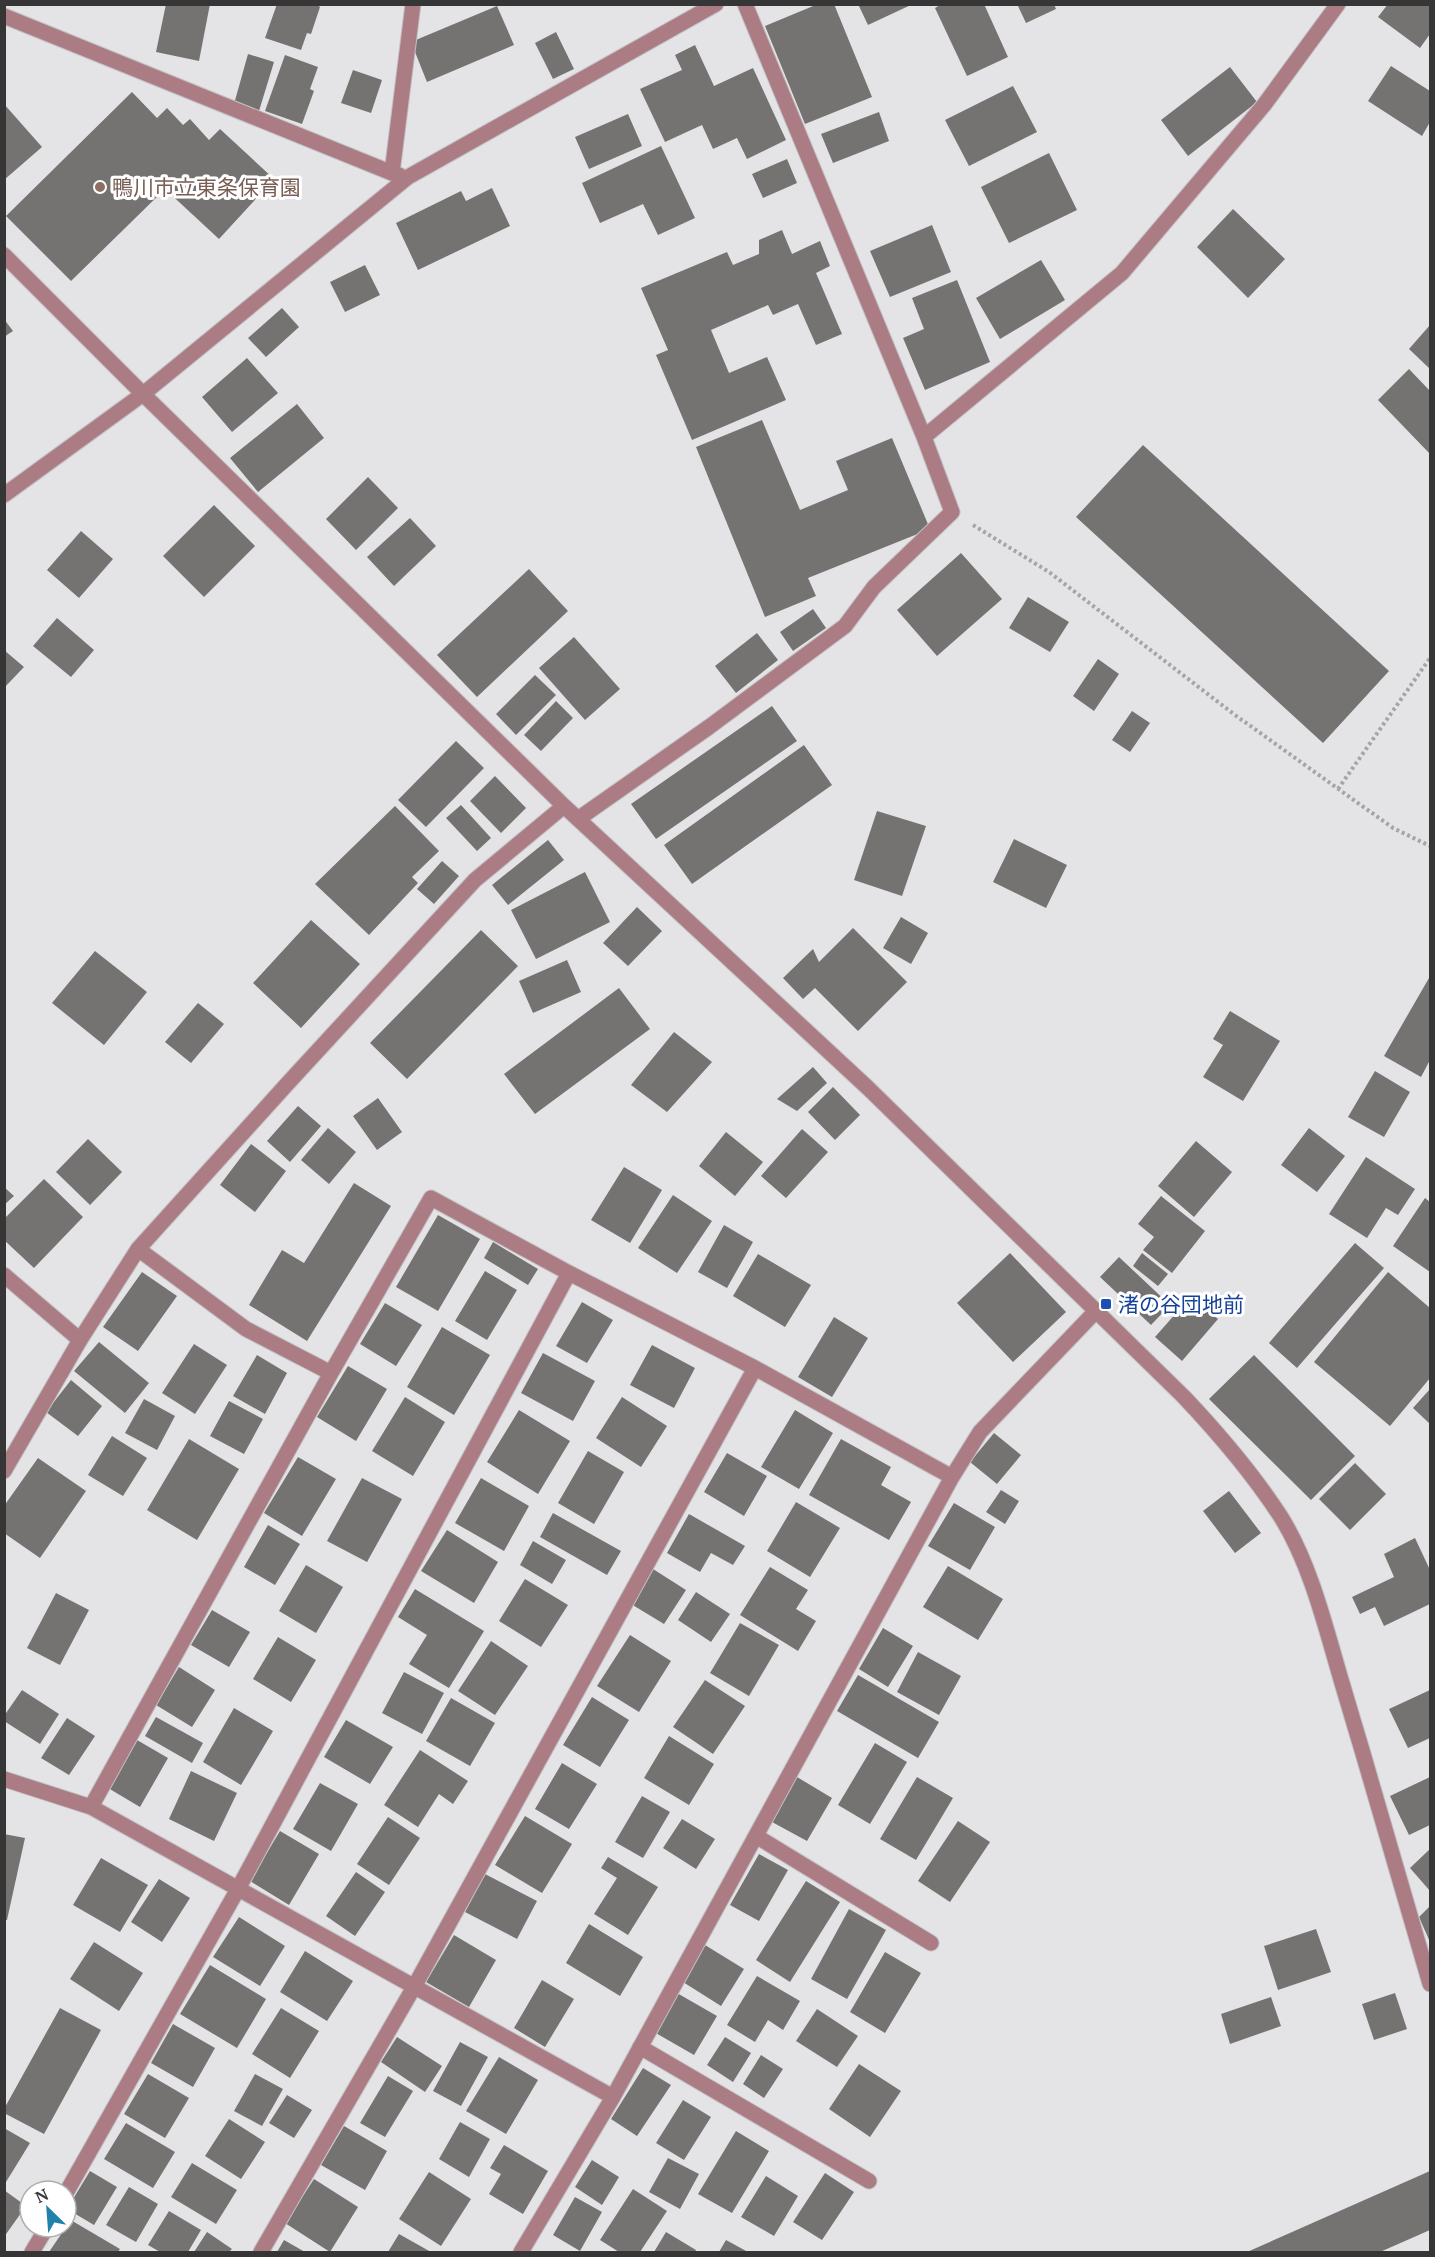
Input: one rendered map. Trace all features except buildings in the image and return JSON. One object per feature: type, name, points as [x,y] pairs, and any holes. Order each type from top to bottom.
[{"type":"street","points":[[392,173],[413,4]]},
{"type":"street","points":[[4,495],[143,394],[408,177],[716,4]]},
{"type":"street","points":[[578,819],[709,727],[845,626],[874,587],[952,512],[924,437],[746,4]]},
{"type":"street","points":[[924,437],[1122,273],[1264,105],[1338,4]]},
{"type":"street","points":[[4,16],[392,173],[408,177]]},
{"type":"street","points":[[4,255],[564,806],[868,1088],[1212,1427],[1281,1518],[1299,1553],[1317,1602],[1431,1984]]},
{"type":"street","points":[[4,1472],[80,1340],[138,1249],[475,880],[564,806]]},
{"type":"street","points":[[91,1807],[331,1372],[431,1198],[569,1273],[756,1368],[952,1477]]},
{"type":"street","points":[[138,1249],[246,1329],[331,1372]]},
{"type":"street","points":[[74,2179],[238,1889],[569,1273]]},
{"type":"street","points":[[4,1275],[80,1340]]},
{"type":"street","points":[[521,2253],[640,2047],[952,1477],[980,1432],[1095,1312]]},
{"type":"street","points":[[261,2253],[414,1987],[756,1368]]},
{"type":"street","points":[[4,1779],[91,1807],[612,2097]]},
{"type":"street","points":[[756,1836],[931,1943]]},
{"type":"street","points":[[640,2047],[869,2181]]},
{"type":"street","points":[[32,2253],[40,2239]]},
{"type":"path","points":[[952,512],[1048,572],[1235,715],[1393,828],[1431,846]]},
{"type":"path","points":[[1338,789],[1431,658]]},
{"type":"place","name":"鴨川市立東条保育園","points":[[100,187]]},
{"type":"place","name":"渚の谷団地前","points":[[1106,1304]]}]
